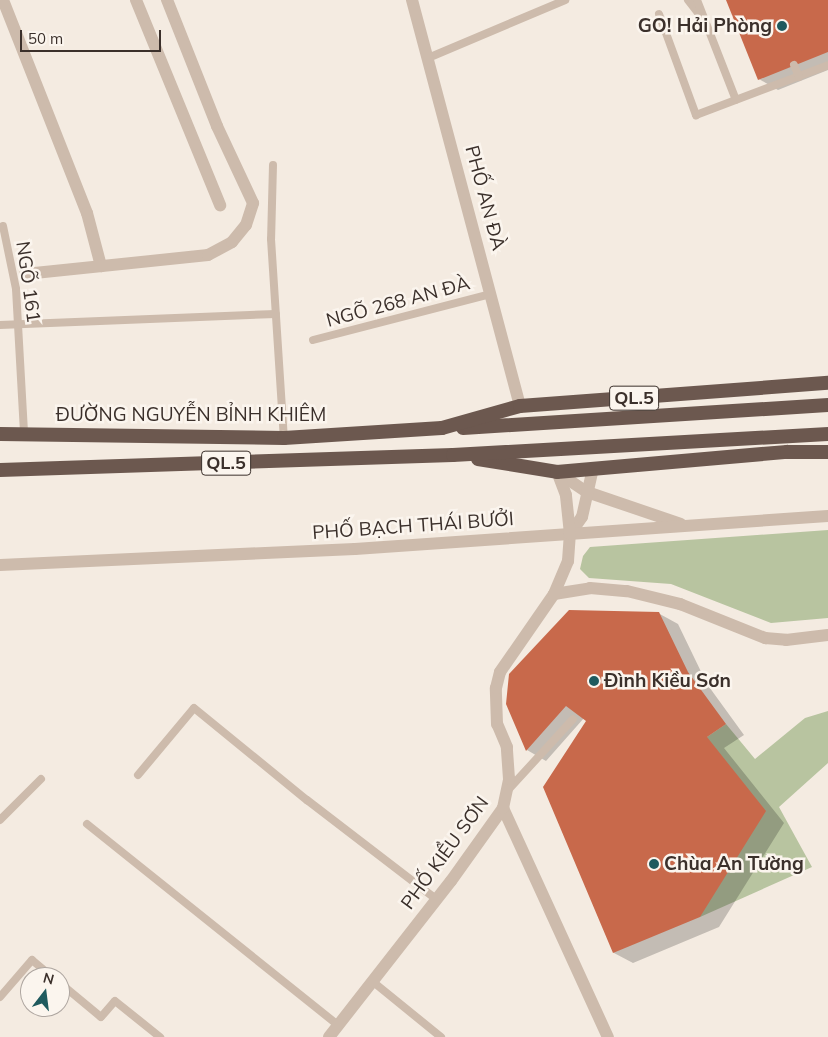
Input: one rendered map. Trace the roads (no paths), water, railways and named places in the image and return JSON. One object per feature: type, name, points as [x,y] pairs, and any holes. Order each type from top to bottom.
[{"type":"highway","name":"ĐƯỜNG NGUYỄN BỈNH KHIÊM","points":[[0,434],[284,438],[442,428],[520,406],[828,383]]},
{"type":"highway","name":"QL.5","points":[[442,428],[828,406]]},
{"type":"highway","name":"QL.5","points":[[0,470],[452,455],[828,434]]},
{"type":"highway","name":"QL.5","points":[[452,455],[557,472],[787,452],[828,452]]},
{"type":"street","points":[[3,0],[87,213],[101,266]]},
{"type":"street","points":[[136,0],[220,205]]},
{"type":"street","points":[[25,274],[208,255],[225,247],[241,233],[252,210],[253,203],[217,126],[167,0]]},
{"type":"street","name":"PHỐ AN ĐÀ","points":[[412,0],[520,406]]},
{"type":"street","points":[[570,534],[582,517],[593,468]]},
{"type":"street","points":[[557,472],[587,492],[687,526]]},
{"type":"street","name":"PHỐ KIỀU SƠN","points":[[329,1037],[436,899],[503,808],[508,790],[507,747],[497,724],[496,688],[500,672],[554,594],[568,561],[570,534],[566,495],[557,472]]},
{"type":"street","name":"PHỐ BẠCH THÁI BƯỞI","points":[[0,565],[355,549],[828,516]]},
{"type":"street","points":[[554,594],[590,588],[627,591],[680,604],[764,638],[786,640],[828,635]]},
{"type":"street","points":[[503,808],[608,1037]]},
{"type":"lane","points":[[428,58],[565,0]]},
{"type":"lane","points":[[688,0],[705,22]]},
{"type":"lane","points":[[697,0],[736,100]]},
{"type":"lane","points":[[659,14],[696,115],[828,65]]},
{"type":"lane","points":[[794,65],[799,76]]},
{"type":"lane","points":[[273,165],[271,239],[284,438]]},
{"type":"lane","name":"NGÕ 161","points":[[3,226],[16,289],[24,433]]},
{"type":"lane","name":"NGÕ 268 AN ĐÀ","points":[[314,340],[491,294]]},
{"type":"lane","points":[[0,325],[276,314]]},
{"type":"lane","points":[[138,775],[194,708],[307,800],[436,899]]},
{"type":"lane","points":[[508,790],[573,719]]},
{"type":"lane","points":[[0,820],[41,778]]},
{"type":"lane","points":[[87,824],[338,1025]]},
{"type":"lane","points":[[26,967],[32,960],[40,967]]},
{"type":"lane","points":[[0,997],[20,974]]},
{"type":"lane","points":[[372,981],[441,1037]]},
{"type":"lane","points":[[70,991],[101,1017],[114,1001],[160,1037]]},
{"type":"place","name":"GO! Hải Phòng","points":[[782,26]]},
{"type":"place","name":"Đình Kiều Sơn","points":[[594,681]]},
{"type":"place","name":"Chùa An Tường","points":[[654,864]]}]
